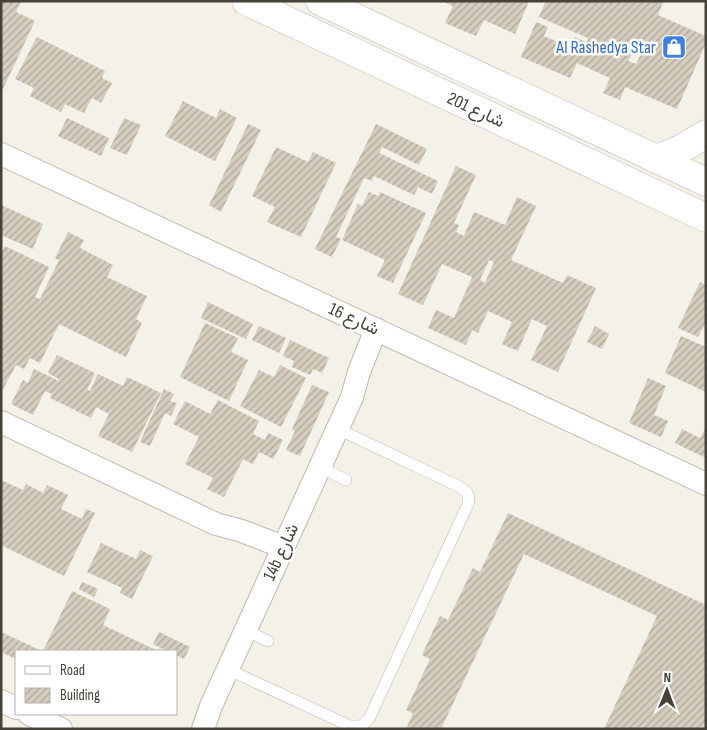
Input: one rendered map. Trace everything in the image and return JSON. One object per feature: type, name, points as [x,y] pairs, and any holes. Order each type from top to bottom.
[{"type":"street","name":"شارع 201","points":[[246,1],[706,218]]},
{"type":"street","name":"شارع 201","points":[[320,1],[706,182]]},
{"type":"street","points":[[656,158],[681,149],[706,134]]},
{"type":"street","name":"شارع 16","points":[[1,154],[706,484]]},
{"type":"street","name":"14b شارع","points":[[203,729],[211,706],[280,554],[352,398],[363,384],[384,333]]},
{"type":"street","points":[[1,422],[216,524],[236,539],[280,554]]},
{"type":"street","points":[[1,701],[15,708]]},
{"type":"street","name":"14b شارع","points":[[192,729],[211,706]]},
{"type":"street","points":[[31,715],[61,729]]},
{"type":"lane","points":[[227,670],[350,726],[361,726],[369,719],[468,504],[468,496],[464,489],[338,429]]},
{"type":"lane","points":[[320,467],[346,480]]},
{"type":"lane","points":[[246,630],[268,641]]},
{"type":"building","points":[[1,1],[21,1],[16,12],[35,21],[1,93]]},
{"type":"building","points":[[442,1],[529,1],[515,34],[484,20],[476,36],[445,23],[453,6]]},
{"type":"building","points":[[546,1],[662,1],[658,15],[706,36],[706,43],[677,109],[625,87],[620,100],[603,93],[610,78],[577,63],[570,78],[521,57],[536,22],[548,27],[544,36],[569,47],[574,37],[586,42],[588,38],[539,17]],"holes":[[[635,49],[642,52],[636,64],[628,61]]]},
{"type":"building","points":[[37,37],[105,71],[102,78],[112,83],[101,103],[92,98],[84,113],[65,104],[61,112],[30,96],[34,88],[15,79]]},
{"type":"building","points":[[183,101],[216,118],[220,109],[237,118],[215,161],[165,136]]},
{"type":"building","points":[[67,118],[109,138],[101,156],[58,136]]},
{"type":"building","points":[[124,118],[141,125],[127,155],[110,148]]},
{"type":"building","points":[[248,124],[261,130],[221,212],[209,205]]},
{"type":"building","points":[[376,124],[427,149],[419,165],[382,147],[379,153],[438,181],[432,194],[418,187],[414,195],[374,176],[372,181],[364,178],[336,237],[341,239],[332,257],[315,249]]},
{"type":"building","points":[[276,147],[308,162],[313,152],[336,163],[301,237],[267,222],[275,207],[252,196]]},
{"type":"building","points":[[456,166],[476,175],[454,223],[459,225],[456,232],[464,236],[474,212],[505,225],[517,197],[536,206],[511,260],[563,283],[567,275],[596,288],[558,372],[531,360],[547,326],[532,319],[518,351],[502,344],[512,322],[488,311],[478,333],[472,330],[466,345],[428,328],[436,310],[454,318],[472,277],[442,264],[423,305],[398,294]],"holes":[[[489,260],[494,262],[485,283],[480,280]]]},
{"type":"building","points":[[369,192],[378,196],[380,192],[426,213],[393,283],[377,276],[385,260],[342,240],[358,204],[362,206]]},
{"type":"building","points":[[1,205],[43,224],[33,249],[1,235]]},
{"type":"building","points":[[68,232],[84,240],[80,248],[113,265],[107,277],[147,296],[136,319],[142,323],[126,357],[59,324],[40,363],[30,358],[24,369],[16,365],[1,393],[1,296],[3,295],[1,294],[1,254],[5,246],[49,267],[35,297],[40,299],[59,260],[55,258]]},
{"type":"building","points":[[700,282],[706,285],[706,324],[698,337],[678,328]]},
{"type":"building","points":[[208,302],[253,324],[246,339],[201,318]]},
{"type":"building","points":[[205,323],[238,338],[231,352],[248,360],[229,401],[180,377]]},
{"type":"building","points":[[259,326],[286,338],[279,353],[252,340]]},
{"type":"building","points":[[595,326],[609,334],[602,349],[587,342]]},
{"type":"building","points":[[681,336],[706,347],[706,392],[665,373]]},
{"type":"building","points":[[290,340],[329,358],[322,373],[313,369],[310,375],[292,367],[294,361],[283,356]]},
{"type":"building","points":[[57,355],[95,373],[87,390],[90,391],[98,374],[123,386],[127,377],[161,393],[132,452],[98,436],[109,414],[96,407],[91,418],[50,398],[52,394],[45,391],[33,415],[11,404],[23,380],[28,383],[34,369],[59,381],[59,379],[48,373]]},
{"type":"building","points":[[280,365],[306,378],[281,427],[240,406],[259,370],[274,377]]},
{"type":"building","points":[[648,378],[666,386],[654,415],[668,421],[661,437],[629,423]]},
{"type":"building","points":[[312,385],[329,392],[300,456],[286,450],[295,431],[292,429]]},
{"type":"building","points":[[164,389],[174,394],[170,401],[177,403],[171,416],[165,413],[150,446],[140,442]]},
{"type":"building","points":[[218,400],[259,421],[253,434],[265,440],[268,433],[283,440],[273,459],[259,452],[253,464],[243,459],[224,497],[207,489],[213,478],[185,464],[199,437],[173,424],[185,401],[210,414]]},
{"type":"building","points":[[706,427],[706,458],[675,443],[682,429],[700,438]]},
{"type":"building","points":[[1,480],[23,490],[26,484],[43,493],[47,485],[68,495],[61,509],[82,519],[86,509],[95,513],[64,576],[1,545]]},
{"type":"building","points":[[508,513],[706,605],[706,729],[604,729],[657,616],[524,554],[441,729],[406,729],[413,713],[406,710],[430,659],[422,655],[440,616],[448,620],[473,568],[480,572]]},
{"type":"building","points":[[101,543],[136,559],[140,550],[153,556],[132,599],[120,593],[122,588],[87,572]]},
{"type":"building","points":[[82,582],[98,589],[94,597],[79,589]]},
{"type":"building","points":[[72,591],[110,609],[103,625],[156,650],[43,650]]},
{"type":"building","points":[[1,632],[40,650],[15,650],[15,659],[1,652]]},
{"type":"building","points":[[159,632],[190,647],[184,659],[178,656],[178,650],[165,650],[153,644]]},
{"type":"place","name":"Al Rashedya Star","points":[[674,47]]}]
